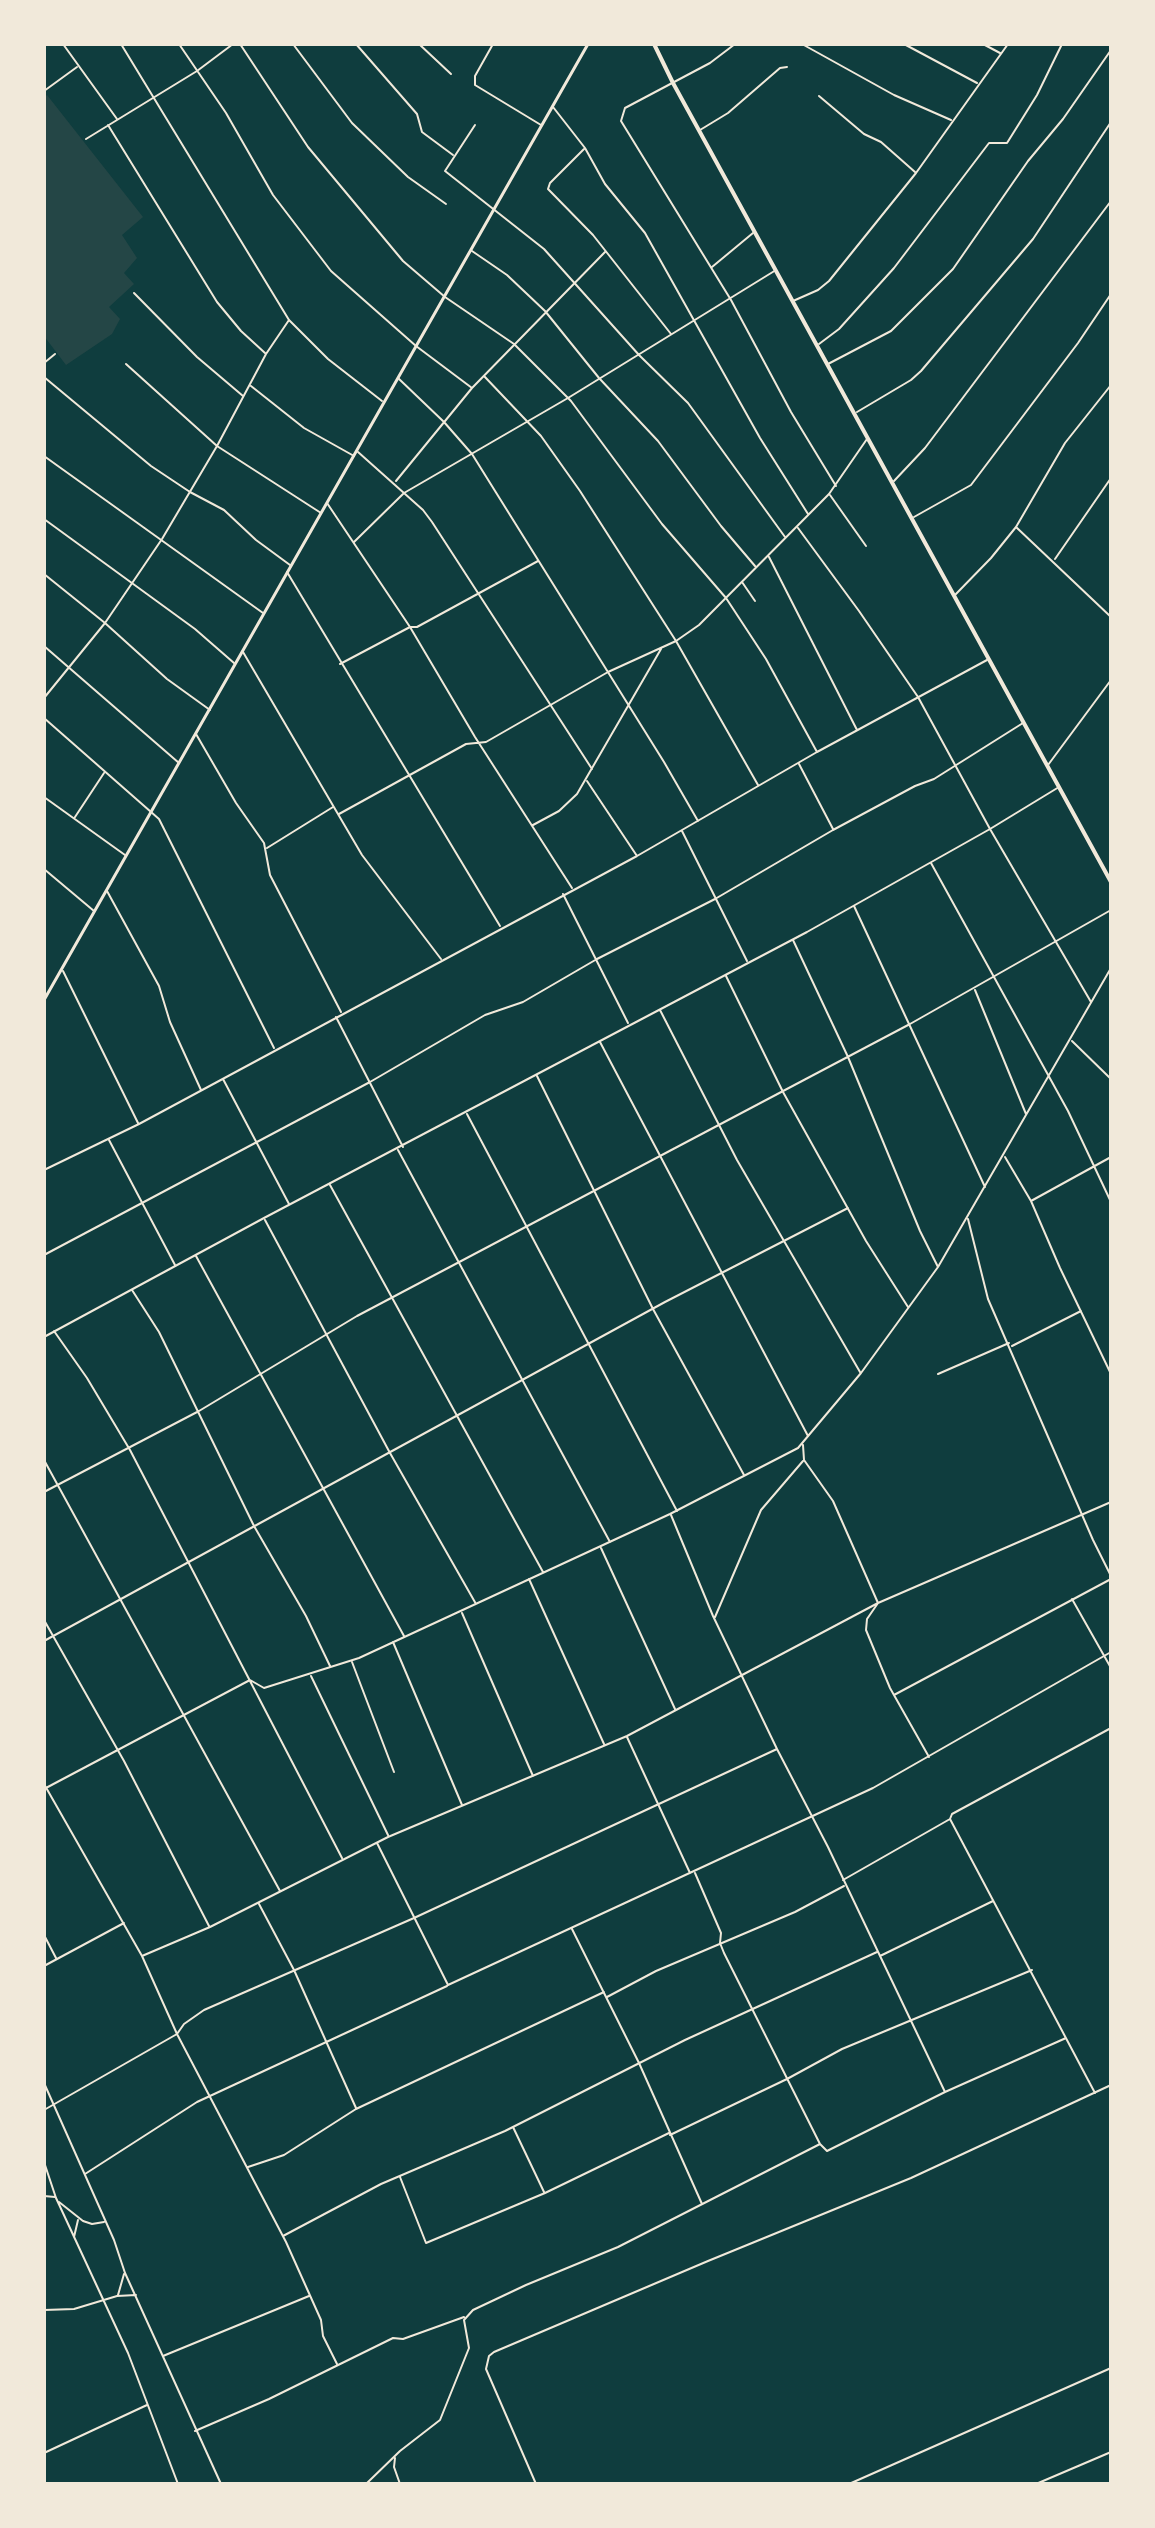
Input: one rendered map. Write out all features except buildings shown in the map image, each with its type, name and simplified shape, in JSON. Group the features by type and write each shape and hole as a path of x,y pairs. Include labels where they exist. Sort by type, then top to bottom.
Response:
{"main road":[{"path":"654,44 1111,882"}],"street":[{"path":"63,44 118,120"},
{"path":"121,44 289,320 328,359 384,402"},
{"path":"179,44 226,113 254,166 318,256 352,291 416,346 472,388"},
{"path":"86,139 197,71 233,44"},
{"path":"240,44 308,147 403,261 445,297 514,344 568,398 662,524 726,598 766,659 817,752"},
{"path":"293,44 352,123 408,177 446,204"},
{"path":"356,44 417,114 422,132 454,156"},
{"path":"419,44 451,74"},
{"path":"493,44 475,76 475,85 542,126"},
{"path":"44,1000 588,44"},
{"path":"735,44 710,63 625,108 621,121 731,300 791,412 836,486"},
{"path":"802,44 894,95 953,121"},
{"path":"904,44 979,84"},
{"path":"983,44 1001,54"},
{"path":"793,301 824,286 916,173 1008,44"},
{"path":"817,345 839,329 884,280 989,143 1007,143 1041,88 1062,44"},
{"path":"827,365 891,331 953,269 1111,50"},
{"path":"44,91 77,67"},
{"path":"699,131 728,113 780,68 787,67"},
{"path":"819,96 864,134 881,142 916,173"},
{"path":"553,107 585,148 605,184 645,233 760,438 809,515"},
{"path":"854,414 921,371 1033,239 1111,122"},
{"path":"108,125 217,302 241,331 266,354"},
{"path":"475,125 445,171 534,240 696,413 785,538"},
{"path":"585,148 550,183 548,189 605,252 672,335"},
{"path":"893,482 925,448 1111,201"},
{"path":"711,267 755,231"},
{"path":"472,251 507,275 545,311 599,378 658,441 755,567"},
{"path":"394,483 472,388 573,281 605,252"},
{"path":"354,542 404,493 528,422 777,270"},
{"path":"134,293 197,357 243,396"},
{"path":"912,518 971,485 1111,294"},
{"path":"44,698 105,623 162,539 266,354 289,320"},
{"path":"44,363 55,354"},
{"path":"126,364 217,446 321,513"},
{"path":"484,376 554,452 676,641 758,786"},
{"path":"44,377 151,466 224,510 256,540 291,566"},
{"path":"397,377 472,454 698,821"},
{"path":"251,385 304,428 354,456"},
{"path":"953,596 991,558 1016,527 1065,443 1111,385"},
{"path":"339,814 466,744 480,744 551,707 608,672 676,641 699,625 829,494 868,438"},
{"path":"357,451 432,522 592,769"},
{"path":"44,456 264,614"},
{"path":"1053,561 1111,478"},
{"path":"829,494 866,546"},
{"path":"327,503 410,627 573,889"},
{"path":"44,519 195,629 236,665"},
{"path":"797,527 918,697 990,829 1091,1002"},
{"path":"1016,527 1111,617"},
{"path":"768,555 857,731"},
{"path":"340,664 410,627 417,627 539,560"},
{"path":"287,572 501,927"},
{"path":"44,574 167,679 210,711"},
{"path":"741,581 755,601"},
{"path":"44,646 180,763"},
{"path":"532,826 568,804 586,780 662,647"},
{"path":"243,651 376,874 442,960"},
{"path":"44,1170 139,1124 637,856 817,752 988,660"},
{"path":"1047,766 1111,680"},
{"path":"44,718 159,819 275,1049"},
{"path":"44,1255 370,1082 469,1024 523,1002 597,959 715,899 833,830 956,767 1024,723"},
{"path":"196,734 236,803 257,830 265,849 270,875 342,1013"},
{"path":"798,763 833,830"},
{"path":"74,818 104,773"},
{"path":"586,780 637,856"},
{"path":"44,1337 793,939 1059,787"},
{"path":"44,797 126,856"},
{"path":"265,849 334,806"},
{"path":"681,830 748,963"},
{"path":"930,862 1049,1077 1111,1202"},
{"path":"44,869 94,911"},
{"path":"107,890 159,986 170,1022 201,1090"},
{"path":"563,894 629,1025"},
{"path":"854,905 985,1188"},
{"path":"44,1492 199,1411 391,1298 910,1024 1111,910"},
{"path":"793,939 848,1057 938,1267"},
{"path":"250,1680 264,1688 352,1660 677,1511 780,1459 803,1443 861,1373 938,1267 1111,968"},
{"path":"63,969 139,1124"},
{"path":"725,975 783,1092 909,1308"},
{"path":"974,989 1026,1115"},
{"path":"660,1009 719,1125 861,1373"},
{"path":"335,1016 403,1147"},
{"path":"1071,1040 1111,1079"},
{"path":"599,1041 808,1437"},
{"path":"535,1074 653,1309 744,1476"},
{"path":"222,1078 290,1205"},
{"path":"466,1112 677,1511"},
{"path":"109,1139 175,1266"},
{"path":"398,1149 610,1543"},
{"path":"1004,1156 1031,1201 1111,1374"},
{"path":"1031,1201 1111,1157"},
{"path":"330,1184 544,1573"},
{"path":"44,1641 653,1309 848,1208"},
{"path":"264,1218 476,1605"},
{"path":"894,1695 1111,1577 988,1299 967,1218"},
{"path":"196,1255 405,1637"},
{"path":"131,1289 159,1332 254,1526 306,1616 330,1667"},
{"path":"938,1374 1010,1345 1081,1311"},
{"path":"54,1331 87,1378 129,1448 343,1859"},
{"path":"803,1443 804,1460 833,1501 878,1603"},
{"path":"44,1460 281,1892"},
{"path":"714,1619 761,1510 804,1460"},
{"path":"142,1956 210,1927 388,1837 627,1736 878,1603 1111,1502"},
{"path":"670,1514 714,1619 945,2092"},
{"path":"601,1546 676,1711"},
{"path":"529,1579 604,1745"},
{"path":"1072,1599 1111,1668"},
{"path":"878,1603 865,1625 894,1695 929,1757"},
{"path":"462,1611 533,1777"},
{"path":"44,1620 210,1927"},
{"path":"393,1642 463,1806"},
{"path":"85,2174 210,2095 873,1788 1111,1652"},
{"path":"352,1660 394,1772"},
{"path":"310,1674 388,1837"},
{"path":"250,1680 45,1787 142,1956 177,2034 283,2236 337,2364"},
{"path":"843,1880 950,1819 952,1814 1111,1728"},
{"path":"627,1736 721,1933 720,1943 820,2144 830,2151 945,2092 1066,2038"},
{"path":"44,2110 177,2034 184,2024 204,2010 414,1918 777,1749"},
{"path":"950,1819 1095,2093"},
{"path":"377,1842 448,1985"},
{"path":"606,1997 656,1971 795,1912 845,1886"},
{"path":"283,2236 399,2176 513,2127 639,2063 994,1900"},
{"path":"259,1903 294,1970 356,2109"},
{"path":"44,1966 124,1923"},
{"path":"571,1928 639,2063 702,2204"},
{"path":"44,1935 57,1959"},
{"path":"399,2176 425,2243 545,2193 787,2079 842,2049 1032,1970"},
{"path":"247,2168 284,2155 356,2109 604,1992"},
{"path":"44,2083 125,2273 221,2484"},
{"path":"536,2484 486,2369 489,2356 494,2352 911,2178 1111,2085"},
{"path":"513,2127 545,2193"},
{"path":"195,2431 269,2399 393,2338 403,2339 465,2316 526,2285 618,2247 820,2144"},
{"path":"44,2162 56,2198 128,2353 178,2484"},
{"path":"44,2196 56,2198 78,2219 92,2224 104,2222"},
{"path":"74,2238 78,2219"},
{"path":"117,2296 125,2273"},
{"path":"44,2310 74,2309 117,2296 136,2295"},
{"path":"163,2356 310,2295"},
{"path":"366,2484 440,2420 469,2348 465,2316"},
{"path":"849,2484 1111,2368"},
{"path":"44,2453 148,2405"},
{"path":"1036,2484 1111,2452"},
{"path":"395,2456 394,2467 400,2484"}],"shaded area":[{"path":"47,95 143,217 122,235 137,258 124,273 134,284 109,307 120,319 112,334 66,365 44,336 44,98"}]}
